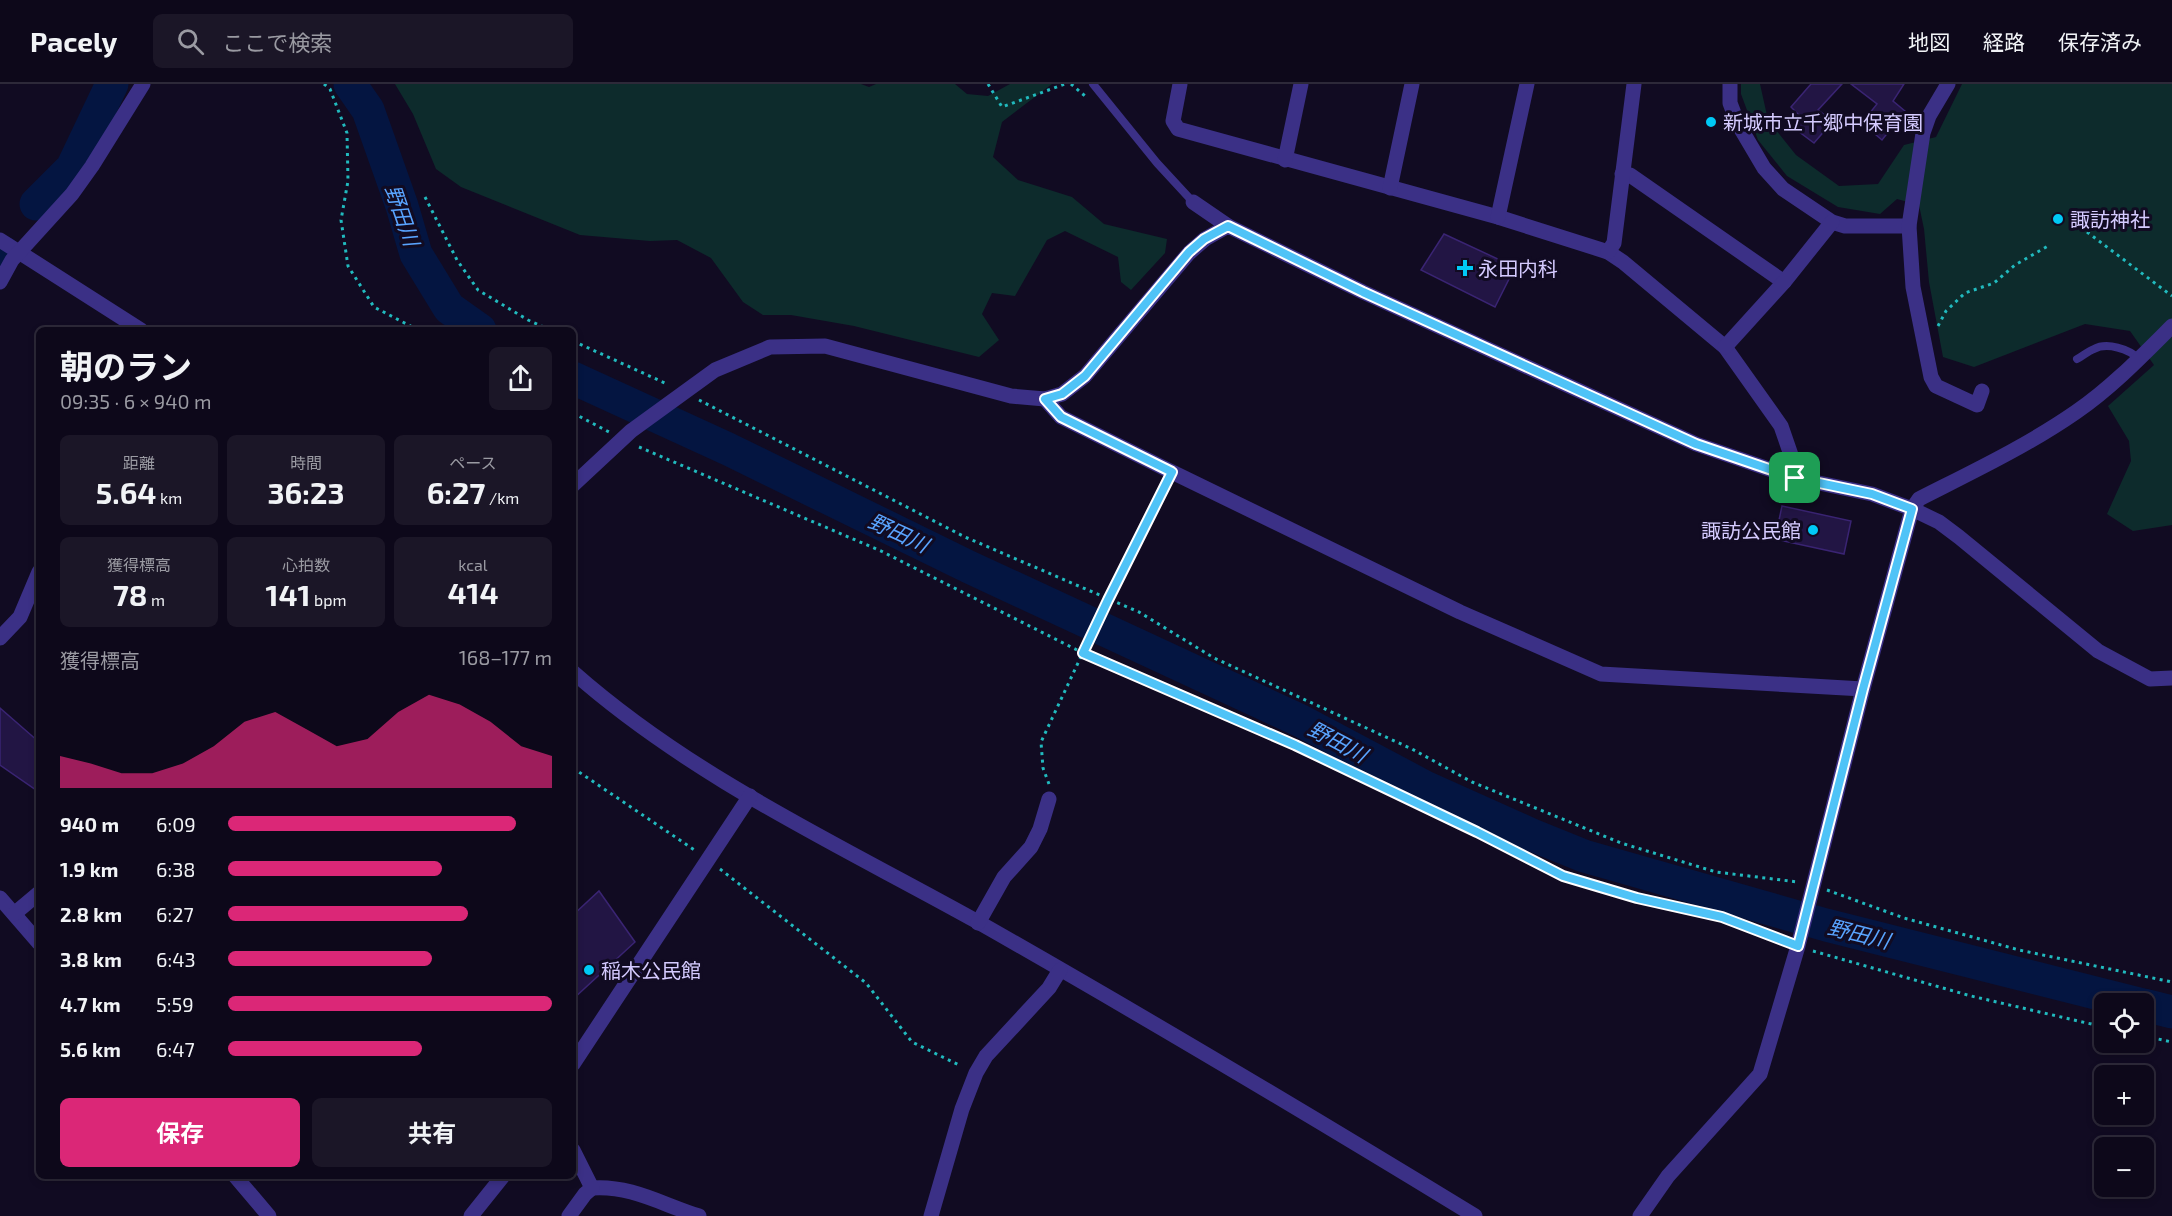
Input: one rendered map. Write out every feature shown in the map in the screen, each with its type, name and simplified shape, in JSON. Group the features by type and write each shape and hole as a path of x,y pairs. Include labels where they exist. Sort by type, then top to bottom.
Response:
{"street":[{"path":"0,282 12,260 72,194 143,84"},
{"path":"1180,84 1173,121 1178,129 1498,217 1608,252 1725,347 1781,426 1791,455 1795,478"},
{"path":"1284,160 1301,84"},
{"path":"1390,188 1412,84"},
{"path":"1498,217 1527,84"},
{"path":"1608,252 1614,243 1634,84"},
{"path":"1730,84 1730,103 1738,124 1764,168 1783,189 1832,222 1845,226 1909,226"},
{"path":"1948,84 1929,116 1923,133 1909,226 1913,287 1931,377 1936,386 1977,405 1982,391"},
{"path":"1622,174 1630,175 1784,282"},
{"path":"1193,202 1228,226 1363,292 1696,444 1795,478 1872,494 1912,509 1938,522 1959,537 2098,651 2150,679 2172,678"},
{"path":"1725,347 1784,282 1832,222"},
{"path":"576,482 627,435 714,370 770,348 825,346 1011,396 1045,399 1062,394 1085,376 1189,252 1204,239 1228,226"},
{"path":"0,240 136,327"},
{"path":"1640,1216 1668,1176 1760,1074 1799,940 1912,509 1919,499 2019,448 2077,411 2139,359 2172,326"},
{"path":"1045,399 1061,417 1460,612 1600,674 1863,689"},
{"path":"0,638 20,617 36,579"},
{"path":"576,675 605,700 696,766 1060,970 1475,1216"},
{"path":"576,1059 750,796"},
{"path":"978,923 1004,877 1030,847 1040,829 1049,800"},
{"path":"14,914 36,896"},
{"path":"0,898 36,940"},
{"path":"931,1216 962,1110 976,1073 986,1056 1049,988 1060,970"},
{"path":"576,1156 592,1188"},
{"path":"238,1179 269,1216"},
{"path":"471,1216 501,1179"},
{"path":"569,1216 592,1188 630,1190 669,1207 699,1216"}],"lane":[{"path":"1093,84 1157,163 1193,202"},
{"path":"2077,359 2095,348 2106,346 2133,353 2139,359"}],"path":[{"path":"324,84 330,89 347,133 348,181 341,220 348,266 374,307 412,327"},
{"path":"988,84 1002,107 1065,84"},
{"path":"425,196 457,260 478,290 543,327"},
{"path":"2086,232 2172,296"},
{"path":"1925,348 1946,311 1965,293 1994,283 2015,265 2048,246"},
{"path":"576,343 964,537 1139,612 1215,658 1412,749 1472,782 1621,843 1716,872 1796,881 1811,892 2019,950 2172,982"},
{"path":"576,414 627,435 881,551 1083,653 1305,750 1563,876 1637,898 1722,917 1971,996 2094,1025"},
{"path":"1049,800 1050,788 1042,768 1041,742 1052,714 1172,472"},
{"path":"576,770 708,860 866,983 912,1042 976,1073"},
{"path":"2154,1038 2172,1042"}],"green space":[{"path":"395,84 861,84 869,87 876,84 955,84 967,94 988,96 1010,84 1052,84 1002,122 993,157 1018,180 1072,197 1104,224 1167,239 1165,253 1131,290 1121,282 1118,257 1065,231 1047,240 1015,296 992,293 982,314 999,340 979,357 854,326 791,315 763,315 743,302 711,258 677,240 650,241 580,235 461,187 436,169 413,114"},
{"path":"1741,84 1760,84 1768,120 1796,155 1839,186 1878,184 1904,145 1936,137 1962,84 2172,84 2172,525 2133,531 2107,514 2131,461 2129,441 2108,406 2154,365 2130,331 2085,324 1974,367 1943,357 1929,282 1924,229 1919,205 1897,199 1880,214 1838,207 1787,176 1758,140 1741,94"}],"building":[{"path":"1811,84 1842,84 1818,110 1833,121 1814,143 1794,128 1801,117 1791,107"},
{"path":"1851,84 1904,84 1893,101 1905,111 1882,140 1862,123 1877,104"},
{"path":"1444,234 1515,267 1495,307 1421,270"},
{"name":"諏訪公民館","path":"1782,506 1851,521 1844,554 1775,539"},
{"path":"0,708 36,739 36,790 0,765"},
{"name":"稲木公民館","path":"599,891 635,942 576,996 576,912"}],"waterway":[{"path":"36,204 72,168 112,84"},
{"name":"野田川","path":"350,84 368,110 402,206 416,254 449,308 476,327"},
{"path":"0,257 4,253"},
{"name":"野田川","path":"576,379 728,449 969,567 1301,721 1425,787 1532,835 1584,856 1826,925 2095,993"},
{"name":"野田川","path":"2154,1008 2172,1012"}],"place":[{"name":"新城市立千郷中保育園","path":"1711,122"},
{"name":"諏訪神社","path":"2058,219"},
{"name":"永田内科","path":"1465,268"},
{"name":"諏訪公民館","path":"1813,530"},
{"name":"稲木公民館","path":"589,970"}],"route":[{"path":"1228,226 1363,292 1696,444 1795,478 1872,494 1912,509 1863,689 1798,946 1722,917 1637,898 1563,876 1295,745 1083,653 1172,472 1061,417 1045,399 1062,394 1085,376 1189,252 1204,239 1228,226"}]}
